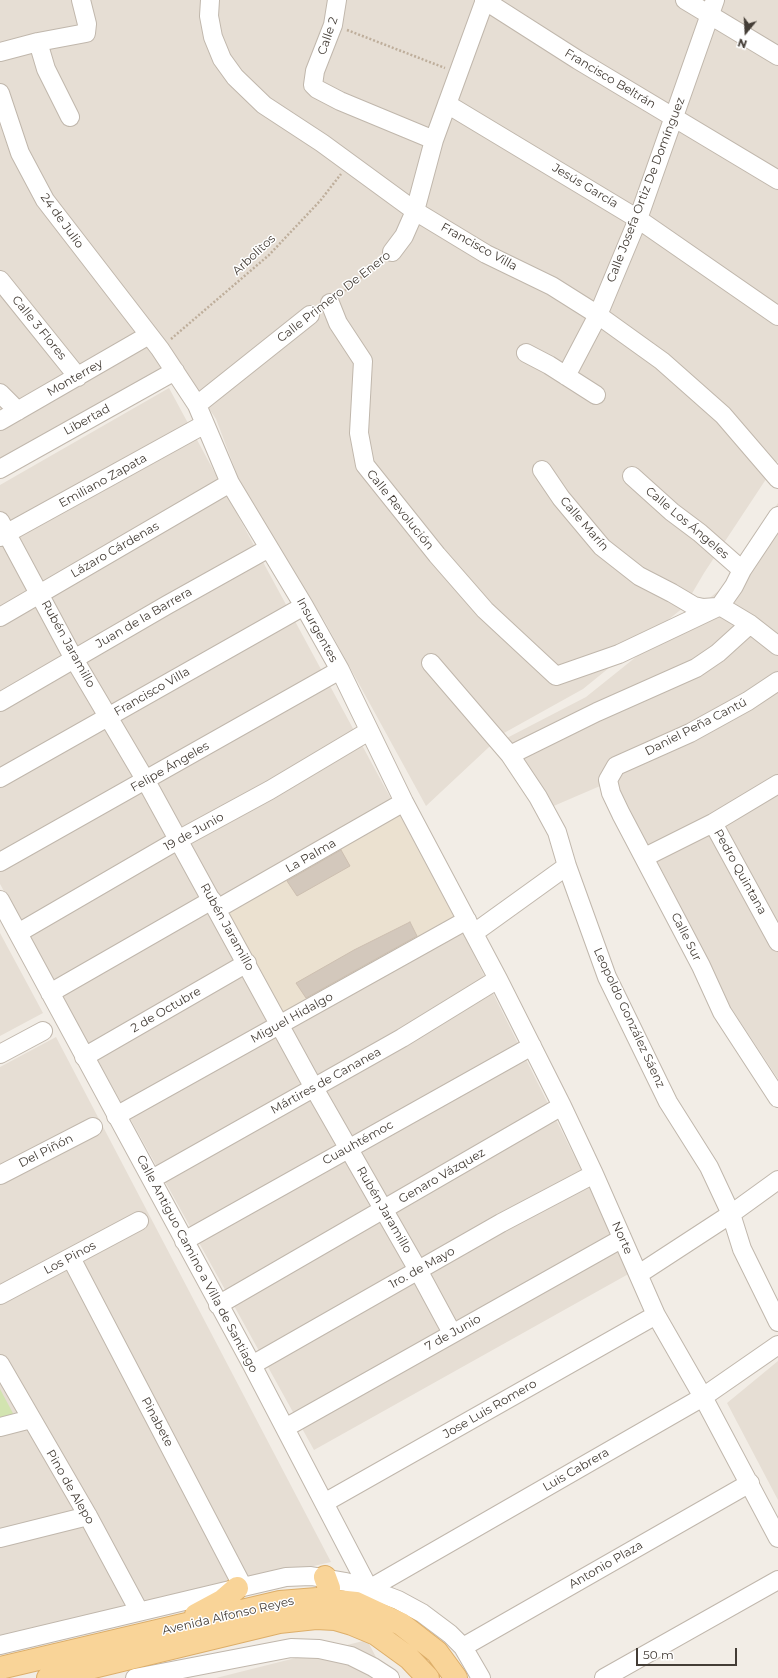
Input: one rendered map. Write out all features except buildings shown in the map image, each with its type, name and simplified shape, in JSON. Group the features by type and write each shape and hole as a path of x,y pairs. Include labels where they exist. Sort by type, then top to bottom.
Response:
{"main road":[{"path":"325,1577 328,1584 327,1609"},
{"path":"179,1627 222,1601 240,1587"},
{"name":"Avenida Alfonso Reyes","path":"0,1668 280,1602 295,1600 327,1609 352,1624 376,1634 409,1658 428,1678"},
{"name":"Avenida Alfonso Reyes","path":"48,1678 356,1603 401,1624 420,1637 437,1652 456,1678"},
{"path":"376,1634 399,1664 406,1678"}],"street":[{"path":"0,52 38,42 86,33 87,24 82,0"},
{"name":"Francisco Villa","path":"210,0 209,16 213,37 222,59 235,77 264,105 322,143 415,211 486,254 552,286 598,315 662,361 723,415 778,479"},
{"name":"Calle 2","path":"337,0 333,25 315,71 314,85 317,89 434,140"},
{"name":"Calle Primero De Enero","path":"392,252 404,236 415,211 434,140 484,0"},
{"name":"Francisco Beltrán","path":"484,0 578,60 778,180"},
{"path":"686,0 713,7 778,56"},
{"name":"Calle Josefa Ortiz De Domínguez","path":"566,376 598,315 638,218 675,118 713,7"},
{"path":"38,42 46,69 70,117"},
{"name":"24 de Julio","path":"0,93 3,115 20,154 45,200 154,342"},
{"name":"Jesús García","path":"447,104 638,218 750,294 778,316"},
{"name":"Calle 3 Flores","path":"0,280 78,377"},
{"name":"Calle Revolución","path":"330,303 338,323 363,361 360,433 365,465 437,555 485,610 556,676 619,654 720,606"},
{"name":"Calle Primero De Enero","path":"197,405 310,316"},
{"name":"Insurgentes","path":"154,342 197,405 230,483 304,606 340,670 404,802 470,926"},
{"name":"Monterrey","path":"0,421 78,377 154,342"},
{"path":"526,353 549,365 596,395"},
{"name":"Libertad","path":"0,469 175,371"},
{"path":"0,393 18,412"},
{"name":"Emiliano Zapata","path":"2,530 205,424"},
{"name":"Calle Marín","path":"542,470 561,498 602,547 639,576 694,606 703,608 720,606"},
{"name":"Calle Los Ángeles","path":"632,476 672,512 700,533 742,570"},
{"name":"Lázaro Cárdenas","path":"0,617 230,483"},
{"path":"778,516 720,606 750,624 778,646"},
{"name":"Rubén Jaramillo","path":"2,530 40,594 108,718 146,781 281,1025 314,1088 418,1270 452,1333"},
{"name":"Juan de la Barrera","path":"0,702 74,658 269,548"},
{"name":"Francisco Villa","path":"0,778 304,606"},
{"path":"510,755 597,712 696,668 718,653 750,624"},
{"name":"Leopoldo González Sáenz","path":"432,663 510,755 538,797 557,832 567,866 607,977 653,1075 668,1102 709,1167 731,1214 742,1249 778,1322"},
{"name":"Felipe Ángeles","path":"0,862 146,781 340,670"},
{"name":"Daniel Peña Cantú","path":"612,770 616,766 690,733 748,701 778,681"},
{"name":"19 de Junio","path":"18,933 178,840 270,790 369,731"},
{"name":"Calle Sur","path":"612,770 608,780 611,793 701,966 722,1012 778,1098"},
{"path":"645,858 713,823 778,784"},
{"name":"La Palma","path":"50,992 404,802"},
{"name":"Pedro Quintana","path":"713,823 778,942"},
{"name":"Miguel Hidalgo","path":"116,1116 281,1025 470,926 567,866"},
{"name":"Calle Antiguo Camino a Villa de Santiago","path":"0,900 116,1116 152,1179 218,1305 252,1365 369,1589 376,1634"},
{"name":"Norte","path":"470,926 562,1106 594,1174 621,1239 639,1274 656,1315 703,1397 778,1538"},
{"name":"2 de Octubre","path":"84,1057 247,963"},
{"name":"Mártires de Cananea","path":"152,1179 402,1038 498,979"},
{"path":"0,1054 43,1031"},
{"name":"Cuauhtémoc","path":"184,1241 532,1046"},
{"name":"Genaro Vázquez","path":"218,1305 562,1106"},
{"name":"Del Piñón","path":"0,1174 93,1127"},
{"name":"1ro. de Mayo","path":"252,1365 418,1270 594,1174"},
{"path":"639,1274 731,1214 778,1180"},
{"name":"Los Pinos","path":"0,1295 139,1221"},
{"name":"7 de Junio","path":"284,1428 621,1239"},
{"name":"Pinabete","path":"71,1258 240,1587"},
{"name":"Jose Luis Romero","path":"324,1503 656,1315"},
{"name":"Luis Cabrera","path":"369,1589 703,1397 778,1345"},
{"name":"Pino de Alepo","path":"0,1364 88,1516 139,1611"},
{"path":"0,1427 31,1418"},
{"name":"Antonio Plaza","path":"463,1647 750,1483"},
{"path":"0,1538 88,1516"},
{"path":"0,1645 240,1587 299,1576 325,1577 369,1589 398,1600 422,1613 450,1634 463,1647 480,1678"},
{"path":"604,1678 778,1580"},
{"path":"135,1678 155,1676 273,1651 305,1649 319,1649 351,1656 373,1666 390,1678"}],"path":[{"path":"333,25 459,73"},
{"name":"Arbolitos","path":"154,342 269,255 320,201 349,162"},
{"name":"Calle Primero De Enero","path":"330,303 392,252"}],"shaded area":[{"path":"0,0 778,0 778,461 704,573 684,607 583,689 504,733 426,806 325,622 244,493 216,419 177,360 0,462"},
{"path":"169,388 457,921 632,1272 314,1450 0,884 0,485"},
{"path":"778,503 778,1079 730,1006 658,863 638,845 614,780 549,808 503,740 586,697 722,588"},
{"path":"399,814 457,921 281,1018 223,913"},
{"path":"0,933 43,1013 0,1036"},
{"path":"56,1037 331,1562 0,1639 0,1067"},
{"path":"778,1361 778,1500 727,1403"},
{"path":"367,1640 387,1678 216,1678"}],"green space":[{"path":"0,1389 15,1417 0,1421"}]}
